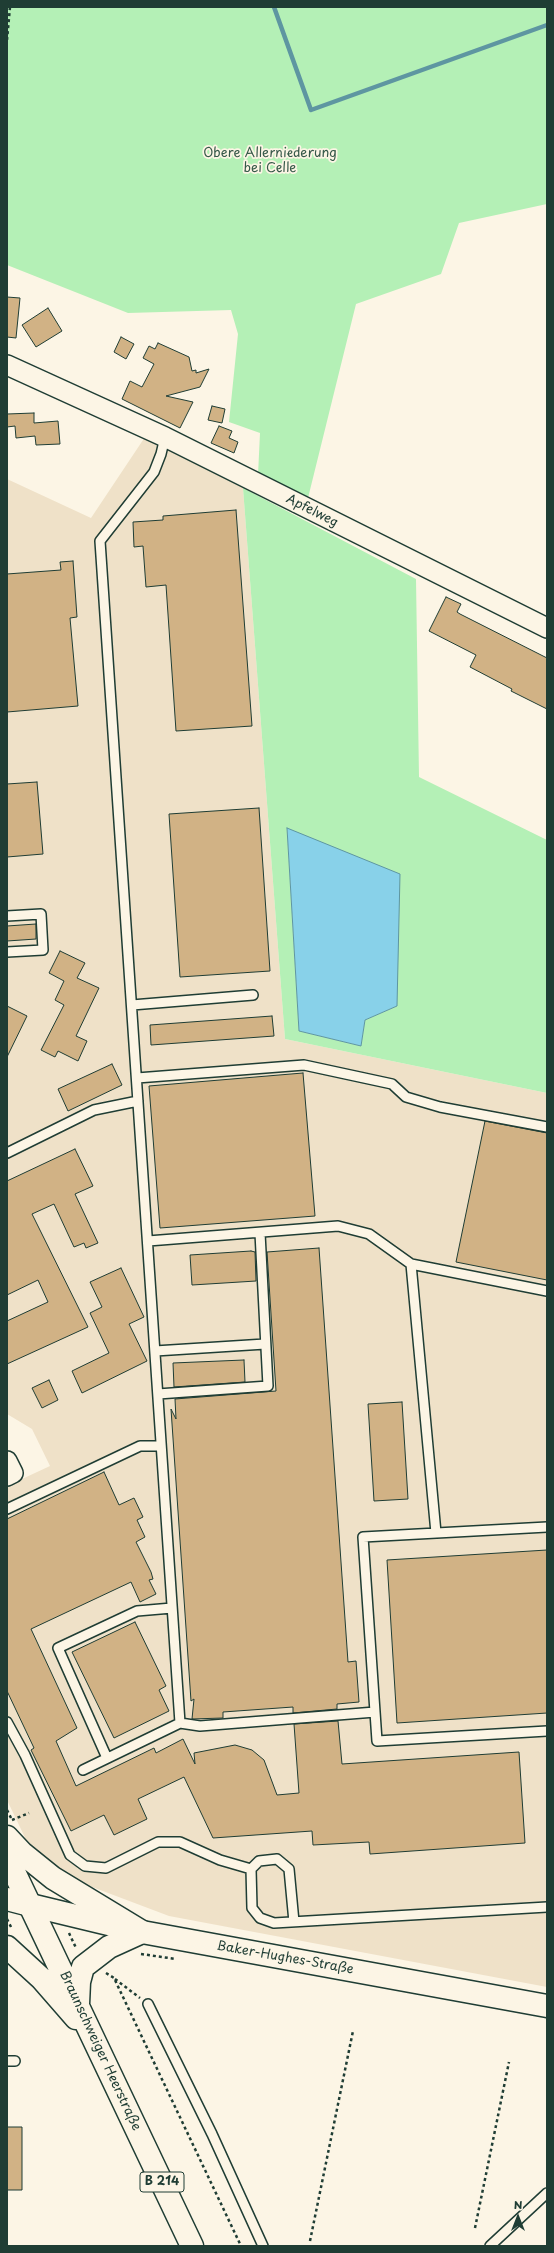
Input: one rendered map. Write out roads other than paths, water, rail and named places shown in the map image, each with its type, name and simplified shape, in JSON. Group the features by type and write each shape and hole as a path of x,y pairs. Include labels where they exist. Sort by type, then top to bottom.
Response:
{"main road":[{"path":"9,1828 22,1853 53,1878 142,1932"},
{"name":"Braunschweiger Heerstraße","path":"7,1858 192,2246"},
{"name":"Baker-Hughes-Straße","path":"7,1899 142,1932 545,2006"},
{"path":"78,2005 79,1982 83,1967 109,1947 142,1932"},
{"path":"7,1947 42,1979 94,2038"}],"street":[{"name":"Apfelweg","path":"7,365 75,398 165,437 547,628"},
{"path":"7,1461 13,1473 7,1476"}],"lane":[{"path":"165,437 161,454 154,472 100,541 180,1723"},
{"path":"7,916 41,914 43,950 7,952"},
{"path":"132,1005 253,995"},
{"path":"136,1078 304,1065 392,1084 406,1097 440,1107 547,1127"},
{"path":"7,1153 94,1110 138,1101"},
{"path":"148,1241 338,1226 369,1234 411,1264 547,1291"},
{"path":"158,1394 268,1386 260,1233"},
{"path":"411,1264 436,1533"},
{"path":"155,1352 265,1344"},
{"path":"7,1509 140,1446 161,1446"},
{"path":"547,1527 363,1537 377,1741 547,1731"},
{"path":"107,1758 58,1648 137,1611 172,1608"},
{"path":"83,1770 180,1723 200,1726 376,1712"},
{"path":"7,1722 25,1755 70,1855 85,1866 106,1868 158,1842 180,1842 220,1860 251,1869"},
{"path":"294,1922 289,1869 277,1859 259,1861 251,1869 252,1908 260,1918 274,1923 294,1922 547,1907"},
{"path":"148,2004 212,2134 263,2246"},
{"path":"490,2246 547,2193"}],"water":[{"path":"287,828 400,874 397,1006 365,1020 361,1046 299,1031"}],"waterway":[{"path":"274,7 311,110 547,25"}],"park label":[{"name":"Obere Allerniederung bei Celle","path":"270,160"}]}
